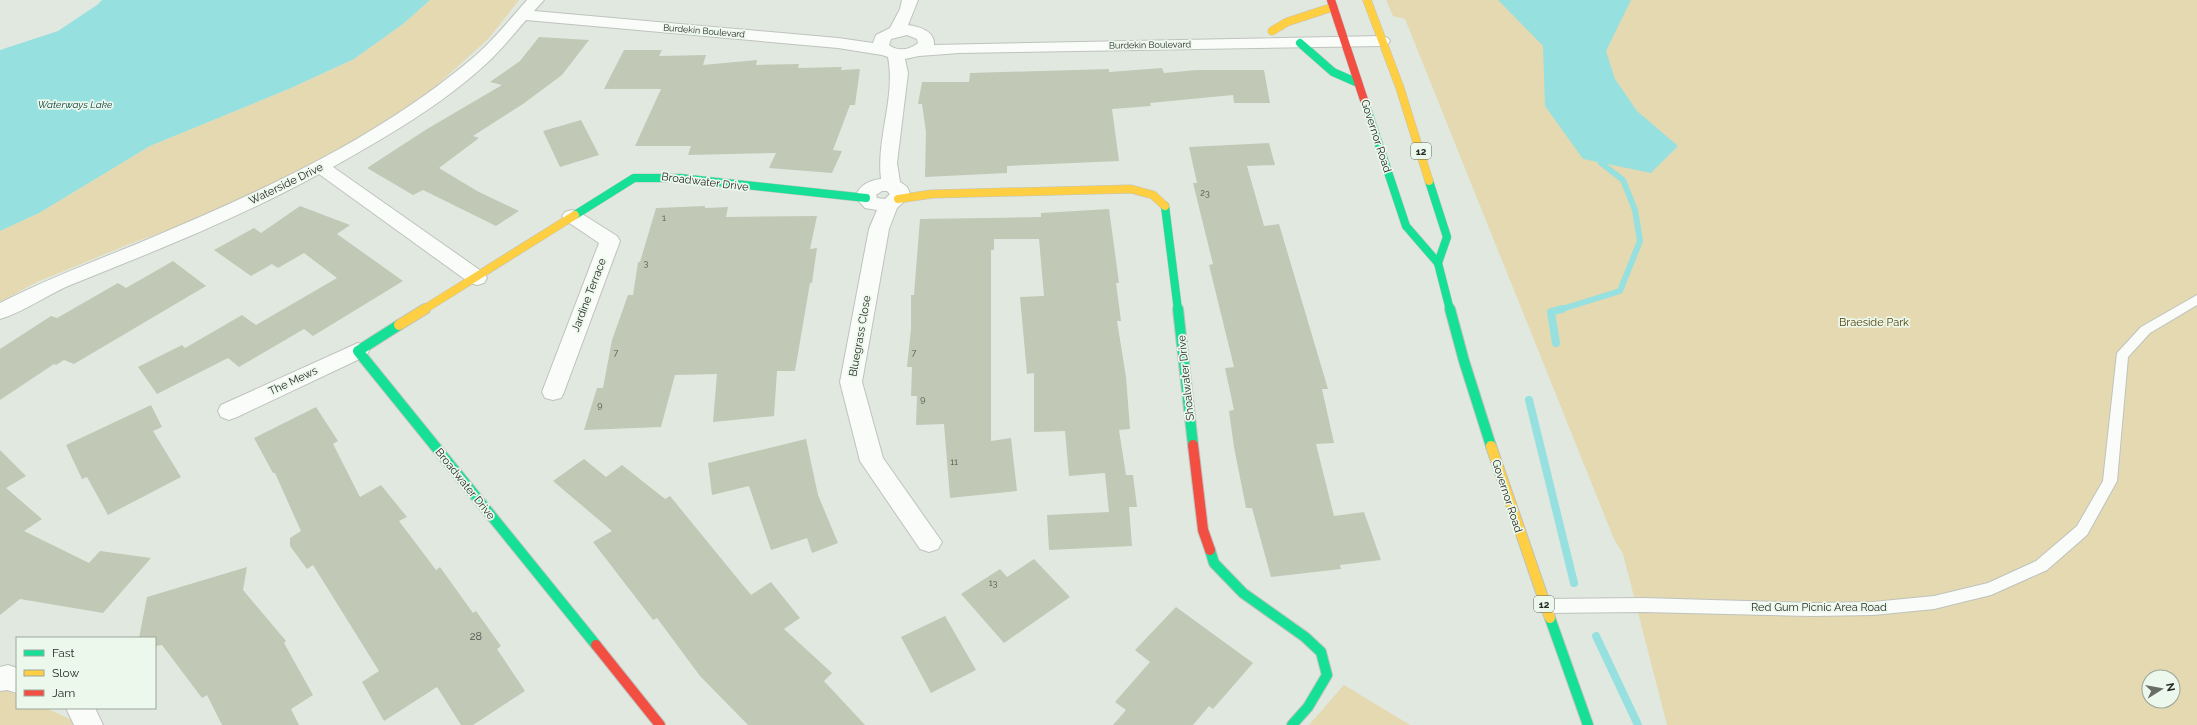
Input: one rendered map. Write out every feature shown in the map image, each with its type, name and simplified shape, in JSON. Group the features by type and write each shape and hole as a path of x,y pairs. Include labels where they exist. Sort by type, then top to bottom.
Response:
{"street":[{"name":"12","path":"1367,0 1402,95 1447,237 1438,263"},
{"path":"899,46 926,44 920,33 909,4"},
{"path":"884,195 900,73 899,46 909,4"},
{"path":"1272,30 1287,22 1332,4"},
{"name":"Governor Road","path":"1332,4 1406,226 1438,263 1464,361 1499,475 1544,606 1588,725"},
{"name":"Burdekin Boulevard","path":"532,6 838,43 899,46 959,48 1300,42 1343,36"},
{"name":"Waterside Drive","path":"0,312 52,285 146,247 278,189 321,167 370,139 446,88 482,59 532,6"},
{"name":"Burdekin Boulevard","path":"899,46 920,33 959,38 1272,30 1343,36 1380,35"},
{"path":"1300,42 1333,72 1358,83"},
{"path":"321,167 477,278"},
{"name":"Broadwater Drive","path":"660,725 358,351 477,278 572,216 634,178 659,176 761,188 841,194 884,195"},
{"name":"Shoalwater Drive","path":"884,195 1131,189 1151,193 1163,201 1167,212 1203,530 1214,563 1243,593 1304,636 1321,652 1328,675 1308,707 1292,725"},
{"name":"Bluegrass Close","path":"884,195 851,382 872,461 929,542"},
{"name":"Jardine Terrace","path":"553,392 610,241 572,216"},
{"name":"The Mews","path":"229,411 358,351"},
{"path":"0,679 8,677 16,681"},
{"path":"81,709 89,725"}],"lane":[{"name":"Red Gum Picnic Area Road","path":"1544,606 1654,604 1841,610 1916,606 1994,588 2030,573 2056,555 2083,527 2103,499 2110,480 2122,356 2129,343 2142,332 2197,299"}],"green space":[{"path":"430,0 519,0 489,38 435,87 365,135 212,215 132,243 37,282 0,302 0,231 39,213 150,146 291,88 354,59 403,24"},
{"name":"Braeside Park","path":"1386,0 2197,0 2197,725 1667,725 1623,554 1614,539 1405,19 1393,16"},
{"path":"1344,685 1410,725 1309,725"},
{"path":"6,690 16,695 16,709 48,709 74,721 76,725 0,725 0,692"}],"water":[{"name":"Waterways Lake","path":"102,0 430,0 403,24 354,59 291,88 150,146 39,213 0,231 0,50 58,31 97,5"},
{"path":"1498,0 1631,0 1606,51 1615,79 1637,111 1678,146 1651,173 1583,159 1545,106 1543,46"}],"building":[{"path":"539,37 589,40 562,75 523,104 473,136 479,138 439,168 477,191 519,211 496,226 423,190 413,195 367,168 427,129 502,85 490,82 520,61"},
{"path":"624,50 662,50 659,56 706,55 703,65 757,60 756,65 799,64 798,68 842,67 841,70 860,69 855,105 850,105 833,150 842,151 832,173 769,168 776,153 688,155 691,146 635,146 661,89 604,89"},
{"path":"1162,68 1164,73 1197,70 1264,70 1270,103 1234,103 1233,95 1150,103 1151,106 1112,109 1119,161 1007,166 1007,173 925,177 926,132 922,104 918,104 922,82 969,82 970,73 1109,69 1109,72"},
{"path":"581,120 599,155 560,167 543,131"},
{"path":"1269,143 1275,165 1247,166 1264,226 1279,224 1328,389 1322,389 1334,443 1316,444 1334,516 1364,512 1381,560 1340,565 1341,569 1271,577 1252,508 1246,508 1234,447 1229,411 1234,410 1225,368 1234,367 1209,265 1213,264 1193,183 1197,183 1189,147"},
{"path":"300,206 350,225 337,234 403,281 313,336 304,329 239,367 228,358 157,394 138,367 182,345 185,348 242,315 256,325 337,278 304,253 278,268 272,264 251,276 214,250 254,228 261,233"},
{"path":"705,206 705,208 728,207 726,217 817,216 810,249 817,248 812,283 810,283 795,371 777,371 774,416 713,422 717,374 675,375 661,427 584,430 597,388 603,388 612,340 628,295 633,295 638,262 640,262 656,208"},
{"path":"1109,209 1119,283 1116,283 1121,321 1117,321 1126,377 1130,429 1119,430 1126,475 1133,475 1137,507 1129,507 1132,546 1049,550 1047,515 1109,512 1105,473 1069,476 1065,431 1034,432 1034,373 1027,374 1020,297 1044,296 1039,239 994,239 994,250 991,250 991,441 1011,438 1017,491 950,498 944,424 916,425 917,396 911,396 912,367 907,367 911,329 911,295 914,295 920,219 1041,217 1041,213"},
{"path":"173,261 206,286 74,364 64,360 56,365 54,364 0,400 0,349 51,316 57,318 118,283 126,288"},
{"path":"151,405 162,427 153,431 181,477 108,515 87,477 82,479 66,445"},
{"path":"316,407 338,441 333,444 360,497 381,485 407,517 399,521 436,570 440,567 473,613 476,611 501,646 497,649 525,691 473,725 461,725 437,687 384,721 362,682 379,671 313,565 307,569 290,546 290,538 301,531 275,473 273,473 254,438"},
{"path":"806,439 818,495 838,543 812,553 807,538 771,550 749,486 712,495 708,463"},
{"path":"0,450 26,476 6,488 42,519 24,531 89,563 100,551 151,558 103,613 20,599 0,615"},
{"path":"584,459 606,477 622,465 665,499 670,496 751,595 771,582 800,618 784,629 832,673 824,681 865,725 748,725 700,676 657,618 653,620 593,542 612,531 553,481"},
{"path":"1034,559 1070,597 1004,643 961,594 1000,569 1007,577"},
{"path":"247,567 243,590 286,641 284,643 313,695 291,709 299,725 222,725 207,695 202,698 162,645 156,646 156,637 139,637 147,597"},
{"path":"1176,607 1253,663 1213,709 1209,706 1193,725 1113,725 1126,710 1115,702 1150,662 1135,650"},
{"path":"945,616 976,670 931,693 901,637"}],"waterway":[{"path":"1559,310 1620,291 1640,241 1635,210 1623,180 1601,163 1598,155"},
{"path":"1556,343 1551,312 1562,309"},
{"path":"1529,400 1574,583"},
{"path":"1596,636 1638,725"}],"traffic: fast":[{"path":"1300,43 1333,72 1358,83"},
{"path":"1365,103 1406,226 1438,263 1464,361 1491,446"},
{"path":"575,215 634,178 680,178 866,198"},
{"path":"1429,181 1447,237 1438,263"},
{"path":"1165,206 1167,211 1193,445"},
{"path":"399,325 358,351 596,645"},
{"path":"1210,550 1214,563 1243,593 1305,637 1321,652 1327,675 1308,707 1292,725"},
{"path":"1550,618 1588,725"}],"traffic: slow":[{"path":"1367,0 1400,88 1429,181"},
{"path":"1272,31 1287,22 1333,7"},
{"path":"898,199 932,194 1131,189 1153,195 1165,206"},
{"path":"399,325 575,215"},
{"path":"1491,446 1550,618"}],"traffic: jam":[{"path":"1331,0 1365,103"},
{"path":"1193,445 1203,530 1210,550"},
{"path":"596,645 660,725"}]}
